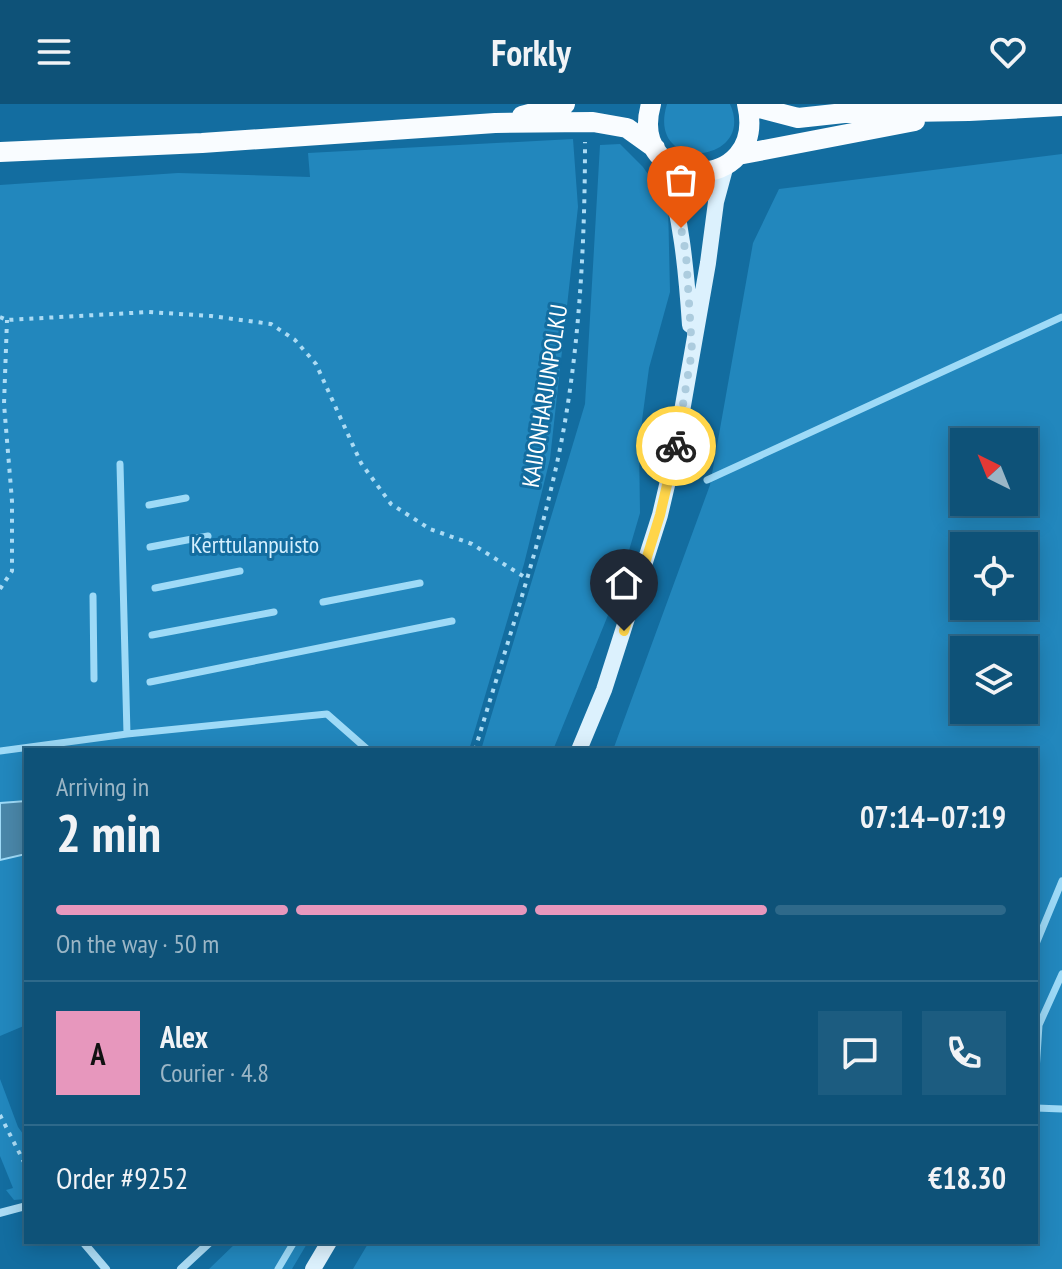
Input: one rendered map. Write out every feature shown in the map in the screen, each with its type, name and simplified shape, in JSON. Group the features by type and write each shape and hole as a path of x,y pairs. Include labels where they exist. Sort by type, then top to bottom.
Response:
{"main road":[{"path":"495,123 565,104"},
{"path":"651,104 648,133 660,154 676,202 686,254 692,351"},
{"path":"580,748 609,675 660,515 675,451 716,202 732,160 747,140 750,123 747,105 798,118 844,113 1062,106"},
{"path":"0,152 202,143 495,123 614,124 627,128 679,169 695,173 711,172 732,160 969,111"},
{"path":"313,1269 328,1244"}],"street":[{"path":"0,1213 24,1207"},
{"path":"85,1244 106,1269"},
{"path":"181,1269 208,1244"}],"path":[{"name":"KAIJONHARJUNPOLKU","path":"476,748 557,463 569,390 585,227 585,134"},
{"path":"0,317 7,320 149,312 271,324 295,340 316,364 361,463 391,504 430,529 472,544 526,578"},
{"path":"0,589 12,571 12,501 4,404 7,320"},
{"path":"0,1115 24,1162"}],"green space":[{"path":"667,104 730,104 734,124 728,139 716,149 700,153 684,151 671,142 664,127"},
{"name":"Kerttulanpuisto","path":"573,139 578,207 550,459 524,564 470,748 24,748 24,801 0,803 0,185 178,173 310,177 308,153"},
{"path":"620,144 643,167 668,203 670,292 649,368 639,443 640,513 615,598 554,748 482,748 585,404 600,145"},
{"path":"1062,154 1062,1269 353,1269 368,1244 1038,1244 1038,748 614,748 710,485 753,243 779,189"},
{"path":"24,854 24,1026 0,1036 0,860"},
{"path":"0,1079 24,1135 24,1199 14,1200 6,1190 13,1188 0,1156"},
{"path":"235,1244 307,1244 292,1269 209,1269"}],"shaded area":[{"path":"24,801 24,854 0,860 0,803"}],"waterway":[{"path":"707,480 1062,317"},
{"path":"120,464 127,734"},
{"path":"149,505 186,498"},
{"path":"150,547 208,536"},
{"path":"155,588 240,571"},
{"path":"323,602 420,583"},
{"path":"93,596 94,679"},
{"path":"152,635 274,612"},
{"path":"150,682 452,621"},
{"path":"0,751 127,734 327,714 366,748"},
{"path":"1038,939 1062,881"},
{"path":"1038,1040 1039,1025 1062,974"},
{"path":"1038,1108 1062,1109"},
{"path":"278,1269 293,1244"}],"way so far":[{"path":"676,446 692,351 686,254 681,228"}],"route":[{"path":"624,631 660,515 676,446"}]}
